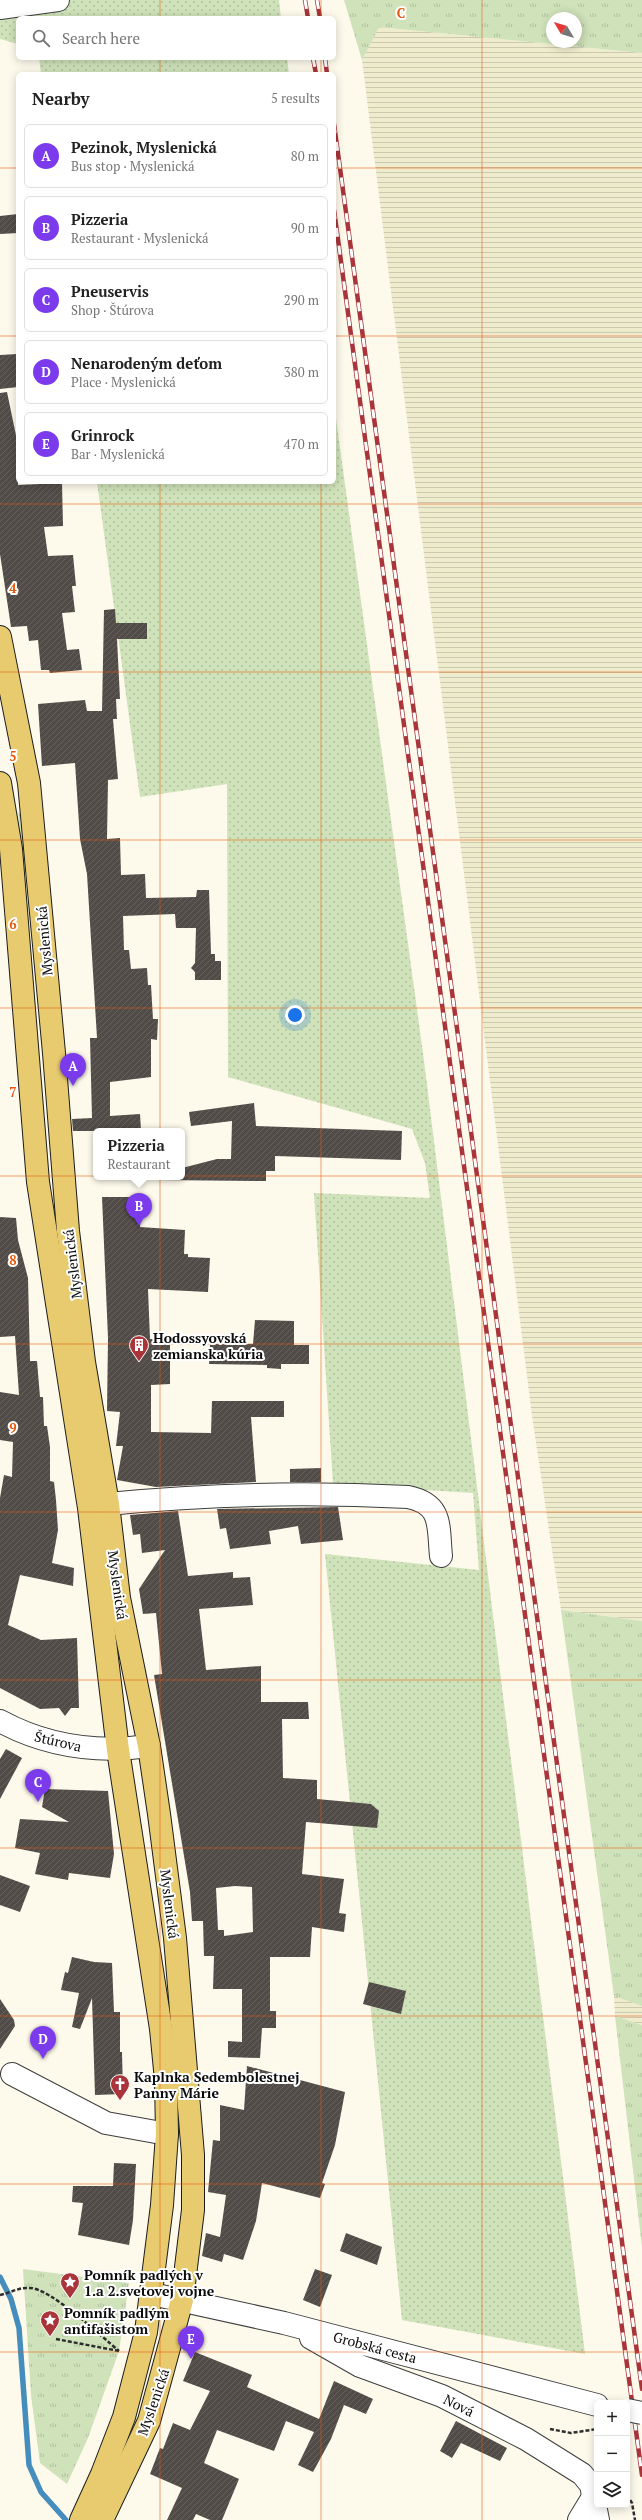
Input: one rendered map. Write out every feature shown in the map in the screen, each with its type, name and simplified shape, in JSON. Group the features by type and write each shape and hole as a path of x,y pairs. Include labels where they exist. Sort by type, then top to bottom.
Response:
{"main road":[{"name":"Myslenická","path":"0,637 29,783 68,1231 84,1362 108,1504 119,1598 149,1746 175,1938 193,2155 193,2210 182,2300 149,2421 89,2518"},
{"name":"Myslenická","path":"0,783 11,849 38,1182 89,1508 118,1750 161,2029 166,2080 167,2134 152,2294 146,2332 124,2417 89,2518"}],"street":[{"path":"0,8 58,0"},
{"path":"108,1504 252,1495 332,1493 408,1497 419,1499 430,1505 435,1511 441,1556"},
{"name":"Štúrova","path":"0,1721 35,1737 70,1746 118,1750 149,1746"},
{"path":"12,2074 106,2123 167,2134"},
{"name":"Grobská cesta","path":"152,2294 284,2322 594,2404"},
{"name":"Nová","path":"284,2322 360,2366 442,2396 532,2443 582,2474 591,2485 598,2520"},
{"path":"630,2411 642,2413"},
{"path":"580,2520 593,2497"}],"path":[{"path":"1,2295 19,2289 37,2288 45,2292 119,2351 56,2339"},
{"path":"548,2429 571,2432 594,2429"},
{"path":"630,2500 635,2520"}],"shaded area":[{"path":"378,27 546,44 546,48 582,47 642,53 642,1621 561,1610 532,1416 362,60"},
{"path":"614,1996 642,2006 642,2025 615,2016"}],"green space":[{"path":"0,0 279,0 281,16 16,16 16,43 0,39"},
{"path":"344,0 642,0 642,53 582,47 582,12 546,12 546,44 379,27 362,60"},
{"path":"39,60 287,60 289,72 41,72"},
{"path":"336,419 423,1053 585,2354 402,2320 325,1554 479,1570 473,1493 333,1484 314,1193 430,1198 425,1163 412,1129 228,1077 227,784 140,797 97,484 336,484"},
{"path":"18,812 21,813 26,871 24,871"},
{"path":"561,1610 642,1621 642,2006 614,1996"},
{"path":"615,2016 642,2025 642,2247"},
{"path":"23,2269 129,2283 119,2351 88,2438 67,2484 40,2463 31,2395"}],"building":[{"path":"16,214 16,233 0,234 0,216"},
{"path":"16,354 16,387 0,389 0,355"},
{"path":"7,392 16,435 16,484 62,484 63,526 44,527 48,556 73,555 76,586 72,586 75,612 62,613 67,650 79,649 82,670 50,673 49,670 41,670 38,640 29,641 27,626 11,627 0,554 0,393"},
{"path":"115,609 116,623 147,623 147,639 117,639 120,699 116,699 117,719 113,719 118,779 108,780 107,839 120,838 121,875 145,874 146,898 196,897 197,890 209,890 211,954 215,954 215,961 221,961 221,980 195,980 195,972 191,968 195,963 196,928 176,928 175,914 123,916 124,950 129,950 131,969 147,968 148,985 151,985 153,1019 158,1019 157,1040 151,1039 151,1077 110,1082 110,1116 140,1114 141,1128 93,1128 93,1131 73,1131 72,1119 92,1118 90,1038 97,1038 87,874 80,839 75,763 42,766 38,704 85,700 87,711 102,711 104,610"},
{"path":"254,1103 256,1126 402,1131 401,1160 275,1156 275,1171 266,1171 266,1181 156,1180 185,1180 185,1167 217,1159 231,1159 232,1121 191,1126 189,1112"},
{"path":"102,1197 134,1197 135,1205 142,1205 140,1227 185,1230 184,1254 188,1254 188,1257 210,1258 208,1292 148,1289 150,1339 170,1340 170,1384 151,1385 151,1432 211,1433 212,1401 284,1401 284,1417 251,1417 256,1482 156,1487 117,1480 123,1446 116,1446 120,1412 107,1411 108,1338"},
{"path":"0,1217 16,1218 18,1240 28,1278 30,1361 37,1361 40,1397 43,1397 44,1426 47,1426 50,1447 50,1481 54,1482 56,1500 58,1530 52,1563 74,1568 73,1586 20,1575 8,1625 41,1640 77,1638 79,1708 71,1708 65,1716 59,1708 40,1709 0,1688 0,1498 4,1475 12,1477 13,1442 0,1440 0,1392 19,1395 15,1336 0,1337"},
{"path":"255,1320 294,1321 294,1345 309,1345 309,1364 281,1364 281,1369 267,1368 267,1365 209,1364 210,1344 253,1344"},
{"path":"321,1468 321,1482 290,1482 290,1469"},
{"path":"338,1507 343,1540 301,1544 298,1526 269,1531 271,1544 230,1549 226,1528 220,1529 217,1509"},
{"path":"178,1511 188,1576 233,1572 233,1578 250,1577 253,1605 199,1609 206,1670 261,1666 261,1702 308,1702 309,1719 282,1719 283,1778 317,1780 317,1799 371,1804 379,1811 377,1828 306,1822 302,1874 344,1879 339,1913 346,1914 344,1932 312,1927 310,1957 270,1957 270,2011 276,2011 276,2028 262,2028 260,2058 228,2057 228,2041 242,2042 242,1989 213,1989 214,1956 204,1956 203,1921 192,1921 190,1892 154,1675 162,1674 156,1613 143,1614 139,1589 165,1550 142,1553 140,1534 133,1535 130,1515","holes":["235,1886 252,1887 253,1932 224,1936 224,1930 218,1930 216,1888"]},
{"path":"6,1749 22,1758 0,1799 0,1759"},
{"path":"45,1789 108,1791 114,1854 110,1878 69,1873 68,1880 35,1874 40,1853 15,1848 20,1819 69,1822 42,1807"},
{"path":"0,1875 30,1886 20,1912 0,1905"},
{"path":"72,1957 94,1962 112,1963 114,2012 120,2012 120,2052 122,2052 123,2094 95,2095 92,1998 80,2029 72,2027 79,1993 61,1990 65,1972 68,1973"},
{"path":"369,1982 406,1991 401,2014 363,2004"},
{"path":"0,1999 14,2020 15,2026 0,2049"},
{"path":"247,2066 345,2092 335,2145 322,2183 325,2184 320,2198 262,2183 256,2221 243,2260 224,2254 222,2262 202,2256 206,2233 220,2237 226,2195 208,2192 213,2140 220,2141 220,2105 244,2110"},
{"path":"114,2163 136,2164 133,2220 129,2245 78,2235 83,2203 72,2202 73,2186 113,2186"},
{"path":"346,2233 382,2247 377,2265 340,2251"},
{"path":"315,2269 332,2275 320,2307 303,2300"},
{"path":"195,2352 252,2375 247,2387 319,2419 334,2381 373,2399 366,2414 344,2405 331,2439 313,2472 298,2465 314,2432 286,2421 274,2451 217,2430 204,2463 239,2479 222,2520 210,2520 196,2514 193,2520 167,2520 182,2488 150,2474 160,2448 163,2449 173,2423 190,2430 210,2391 183,2381"},
{"path":"456,2421 507,2448 500,2461 461,2443 452,2458 440,2451"}],"waterway":[{"path":"0,2277 11,2299 19,2328 29,2465 41,2492 66,2520"}],"railway":[{"path":"305,0 308,16"},
{"path":"317,0 320,16"},
{"path":"313,60 316,72"},
{"path":"325,60 327,72"},
{"path":"336,139 642,2389"},
{"path":"336,225 642,2475"}],"place":[{"name":"Pezinok, Myslenická","path":"73,1086"},
{"name":"Pizzeria","path":"139,1226"},
{"name":"Hodossyovská zemianska kúria","path":"139,1362"},
{"name":"Pneuservis","path":"38,1802"},
{"name":"Nenarodeným deťom","path":"43,2059"},
{"name":"Kaplnka Sedembolestnej Panny Márie","path":"120,2101"},
{"name":"Pomník padlých v 1.a 2.svetovej vojne","path":"70,2299"},
{"name":"Pomník padlým antifašistom","path":"50,2337"},
{"name":"Grinrock","path":"191,2359"}]}
